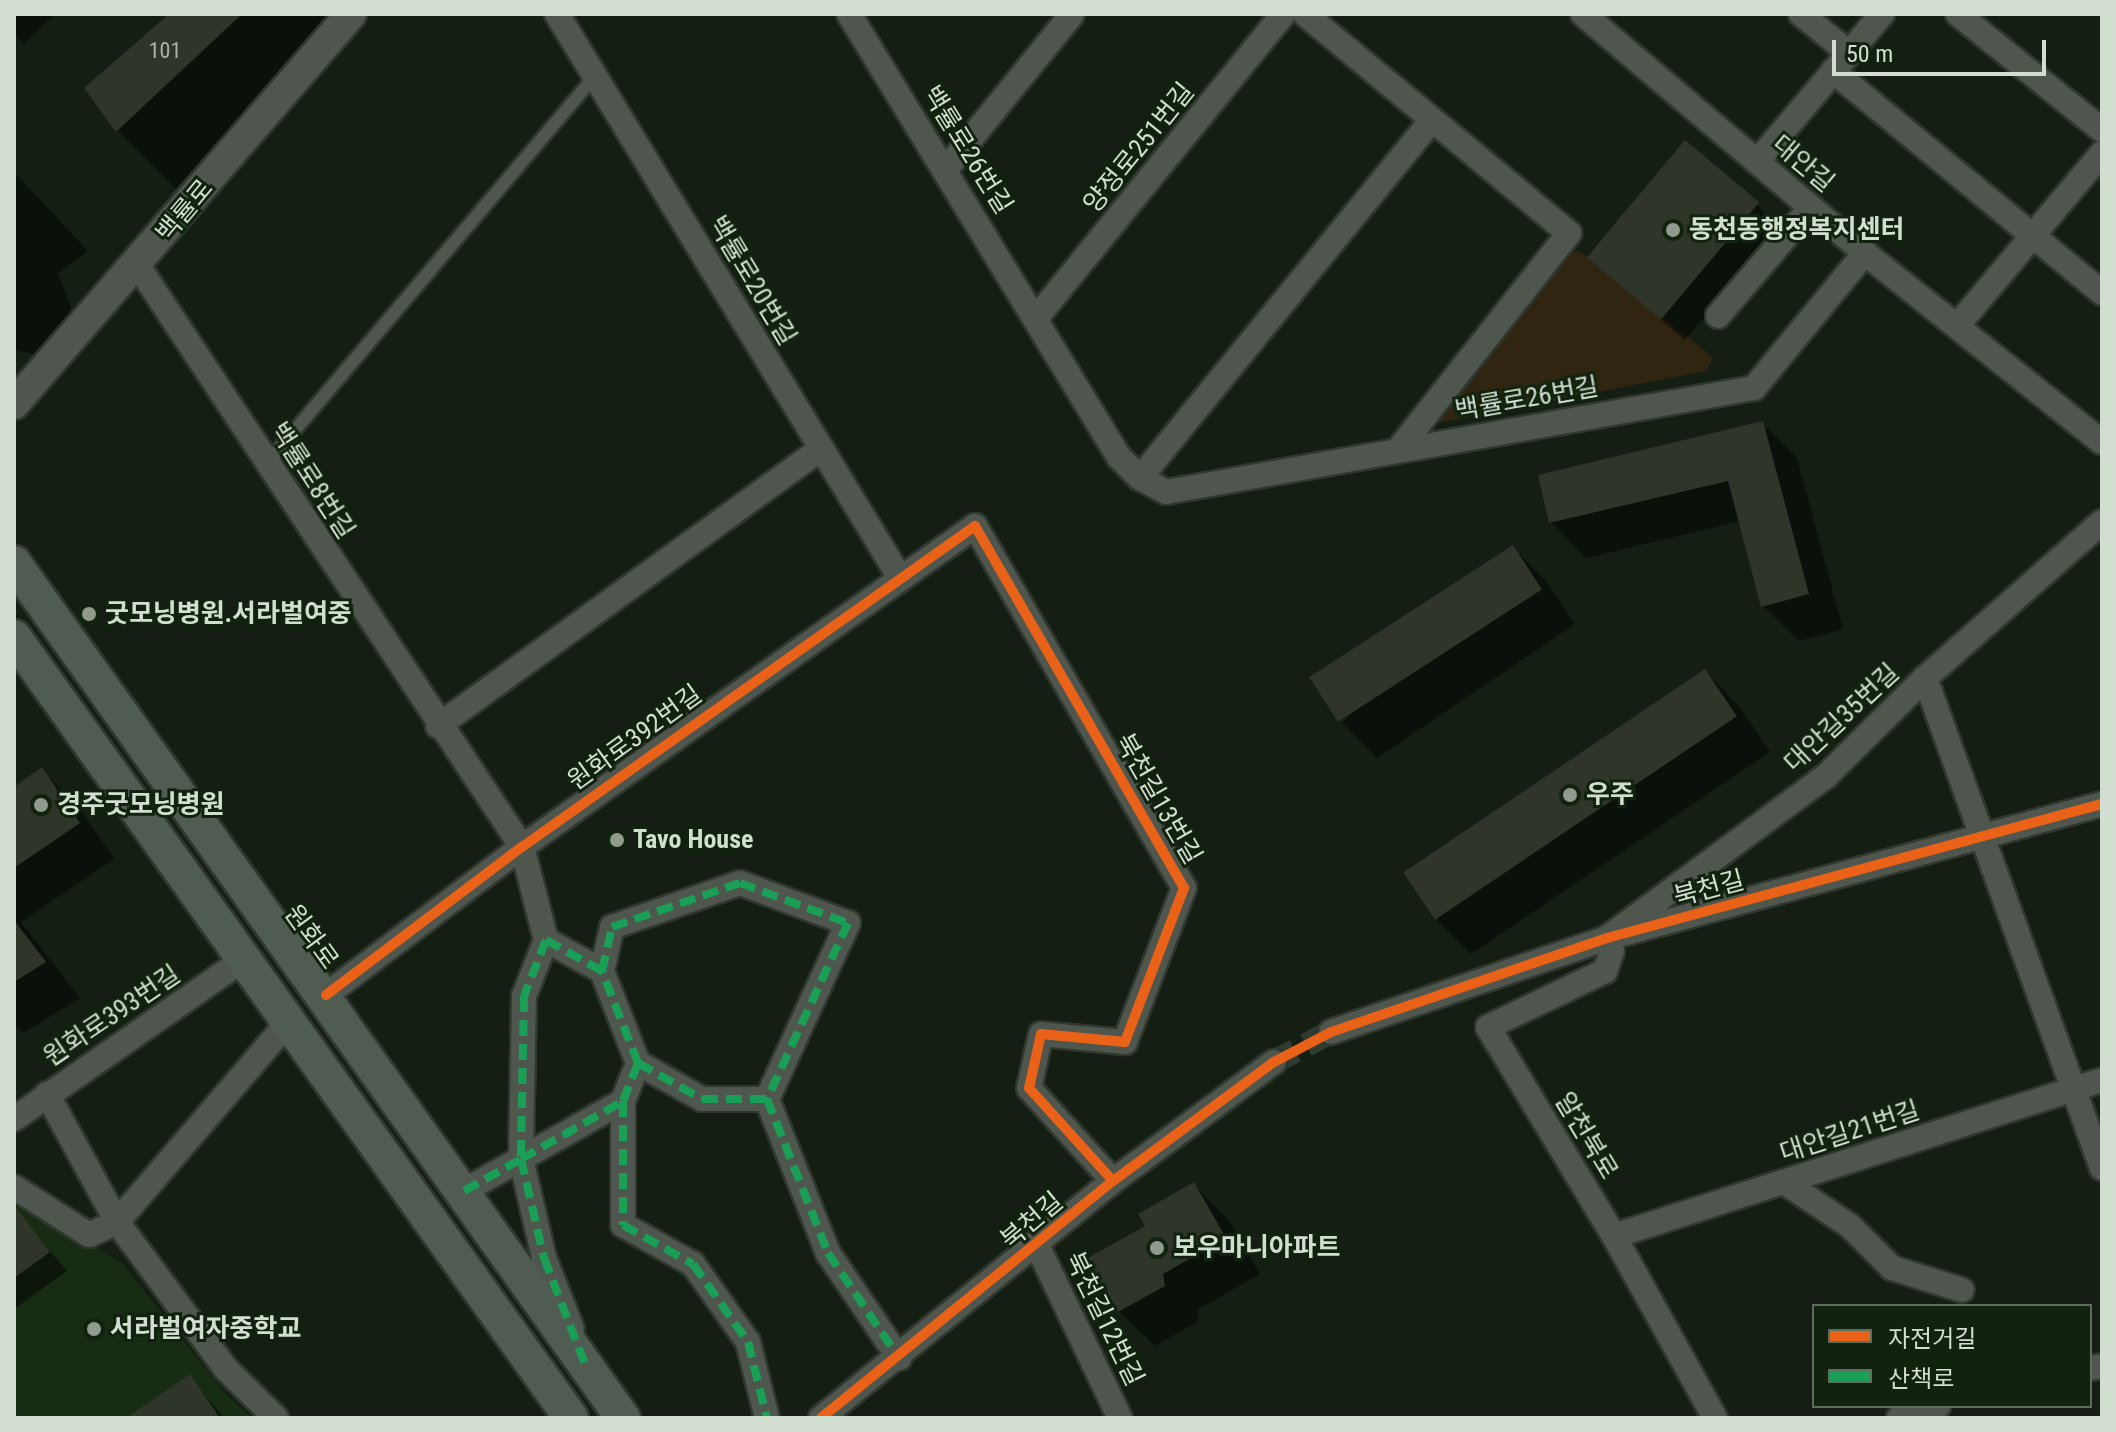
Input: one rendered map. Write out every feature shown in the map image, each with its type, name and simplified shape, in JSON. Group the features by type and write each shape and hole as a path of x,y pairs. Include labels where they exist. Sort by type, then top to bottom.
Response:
{"main road":[{"name":"원화로","path":"14,563 326,995 623,1418"},
{"path":"14,637 571,1418"},
{"path":"289,1021 326,995"}],"street":[{"name":"백률로","path":"14,404 138,266 351,14"},
{"name":"백률로20번길","path":"557,14 899,576"},
{"path":"947,168 1072,14"},
{"name":"양정로251번길","path":"1037,317 1283,14"},
{"path":"1305,14 1569,233 1399,449"},
{"name":"대안길","path":"1583,14 1865,253 2102,442"},
{"path":"1801,14 1841,62 2102,293"},
{"path":"1757,162 1882,14"},
{"path":"1958,14 2102,130"},
{"name":"백률로26번길","path":"858,19 1119,457 1140,478 1166,492 1754,388 1865,253"},
{"path":"1140,478 1432,120"},
{"path":"1957,326 2102,153"},
{"path":"1718,316 1811,207"},
{"name":"백률로8번길","path":"138,266 438,726 522,847"},
{"path":"438,726 821,449"},
{"name":"대안길35번길","path":"1607,938 1826,776 1925,678 2102,522"},
{"name":"원화로392번길","path":"326,995 522,847 899,576 975,526"},
{"name":"북천길13번길","path":"975,526 1184,888 1125,1042 1041,1034 1029,1088 1113,1181"},
{"path":"1925,678 2102,1168"},
{"name":"북천길","path":"1331,1032 1607,938 1984,840 2102,804"},
{"path":"522,847 546,940 524,996 521,1159 544,1258 585,1364"},
{"path":"767,1099 702,1099 638,1063 602,971 612,927 740,883 848,923 767,1099 828,1253 899,1358"},
{"name":"알천북로","path":"1607,938 1612,951 1605,971 1488,1027 1614,1236 1715,1418"},
{"path":"546,940 602,971"},
{"name":"원화로393번길","path":"14,1119 243,960"},
{"path":"14,1187 89,1235 117,1222 289,1021"},
{"name":"북천길","path":"821,1418 899,1358 1113,1181 1274,1062"},
{"path":"638,1063 623,1101 623,1225 693,1264 748,1342 767,1418"},
{"name":"대안길21번길","path":"1614,1236 2102,1080"},
{"path":"47,1094 117,1222 226,1369 276,1418"},
{"path":"464,1191 623,1101"},
{"path":"1784,1182 1850,1226 1892,1268 1962,1290"},
{"name":"북천길12번길","path":"1037,1245 1120,1418"},
{"path":"1899,1418 1932,1408"}],"lane":[{"path":"267,463 595,76"}],"shaded area":[{"path":"1579,251 1713,357 1706,371 1416,427 1564,255"},
{"name":"서라벌여자중학교","path":"14,1195 123,1264 226,1394 252,1418 14,1418"}],"building":[{"path":"169,14 242,14 116,132 84,88"},
{"name":"동천동행정복지센터","path":"1685,140 1759,202 1661,320 1587,257"},
{"path":"1763,421 1809,594 1761,607 1728,481 1549,523 1538,475"},
{"path":"1513,545 1542,589 1338,722 1309,677"},
{"name":"우주","path":"1705,669 1737,716 1435,920 1403,873"},
{"name":"경주굿모닝병원","path":"42,767 80,823 14,868 14,787"},
{"path":"14,920 46,962 14,982"},
{"name":"보우마니아파트","path":"1194,1182 1226,1238 1163,1274 1165,1286 1118,1312 1088,1258 1145,1226 1138,1214"},
{"path":"14,1205 50,1252 14,1278"},
{"path":"190,1374 220,1418 126,1418"}],"tunnel":[{"path":"1274,1062 1331,1032"}],"marked path":[{"path":"602,971 612,927 740,883 848,923 767,1099"},
{"path":"464,1191 521,1159 623,1101 638,1063 602,971 546,940 524,996 521,1159 544,1258 585,1364"},
{"path":"638,1063 702,1099 767,1099 828,1253 899,1358"},
{"path":"623,1101 623,1225 693,1264 748,1342 767,1418"}],"cycle path":[{"path":"326,995 522,847 975,526 1184,888 1125,1042 1041,1034 1029,1088 1113,1181"},
{"path":"821,1418 1113,1181 1274,1062 1331,1032 1607,938 2102,804"}],"place":[{"name":"동천동행정복지센터","path":"1673,230"},
{"name":"굿모닝병원.서라벌여중","path":"89,614"},
{"name":"우주","path":"1570,795"},
{"name":"경주굿모닝병원","path":"41,805"},
{"name":"Tavo House","path":"617,840"},
{"name":"보우마니아파트","path":"1157,1248"},
{"name":"서라벌여자중학교","path":"94,1329"}]}
